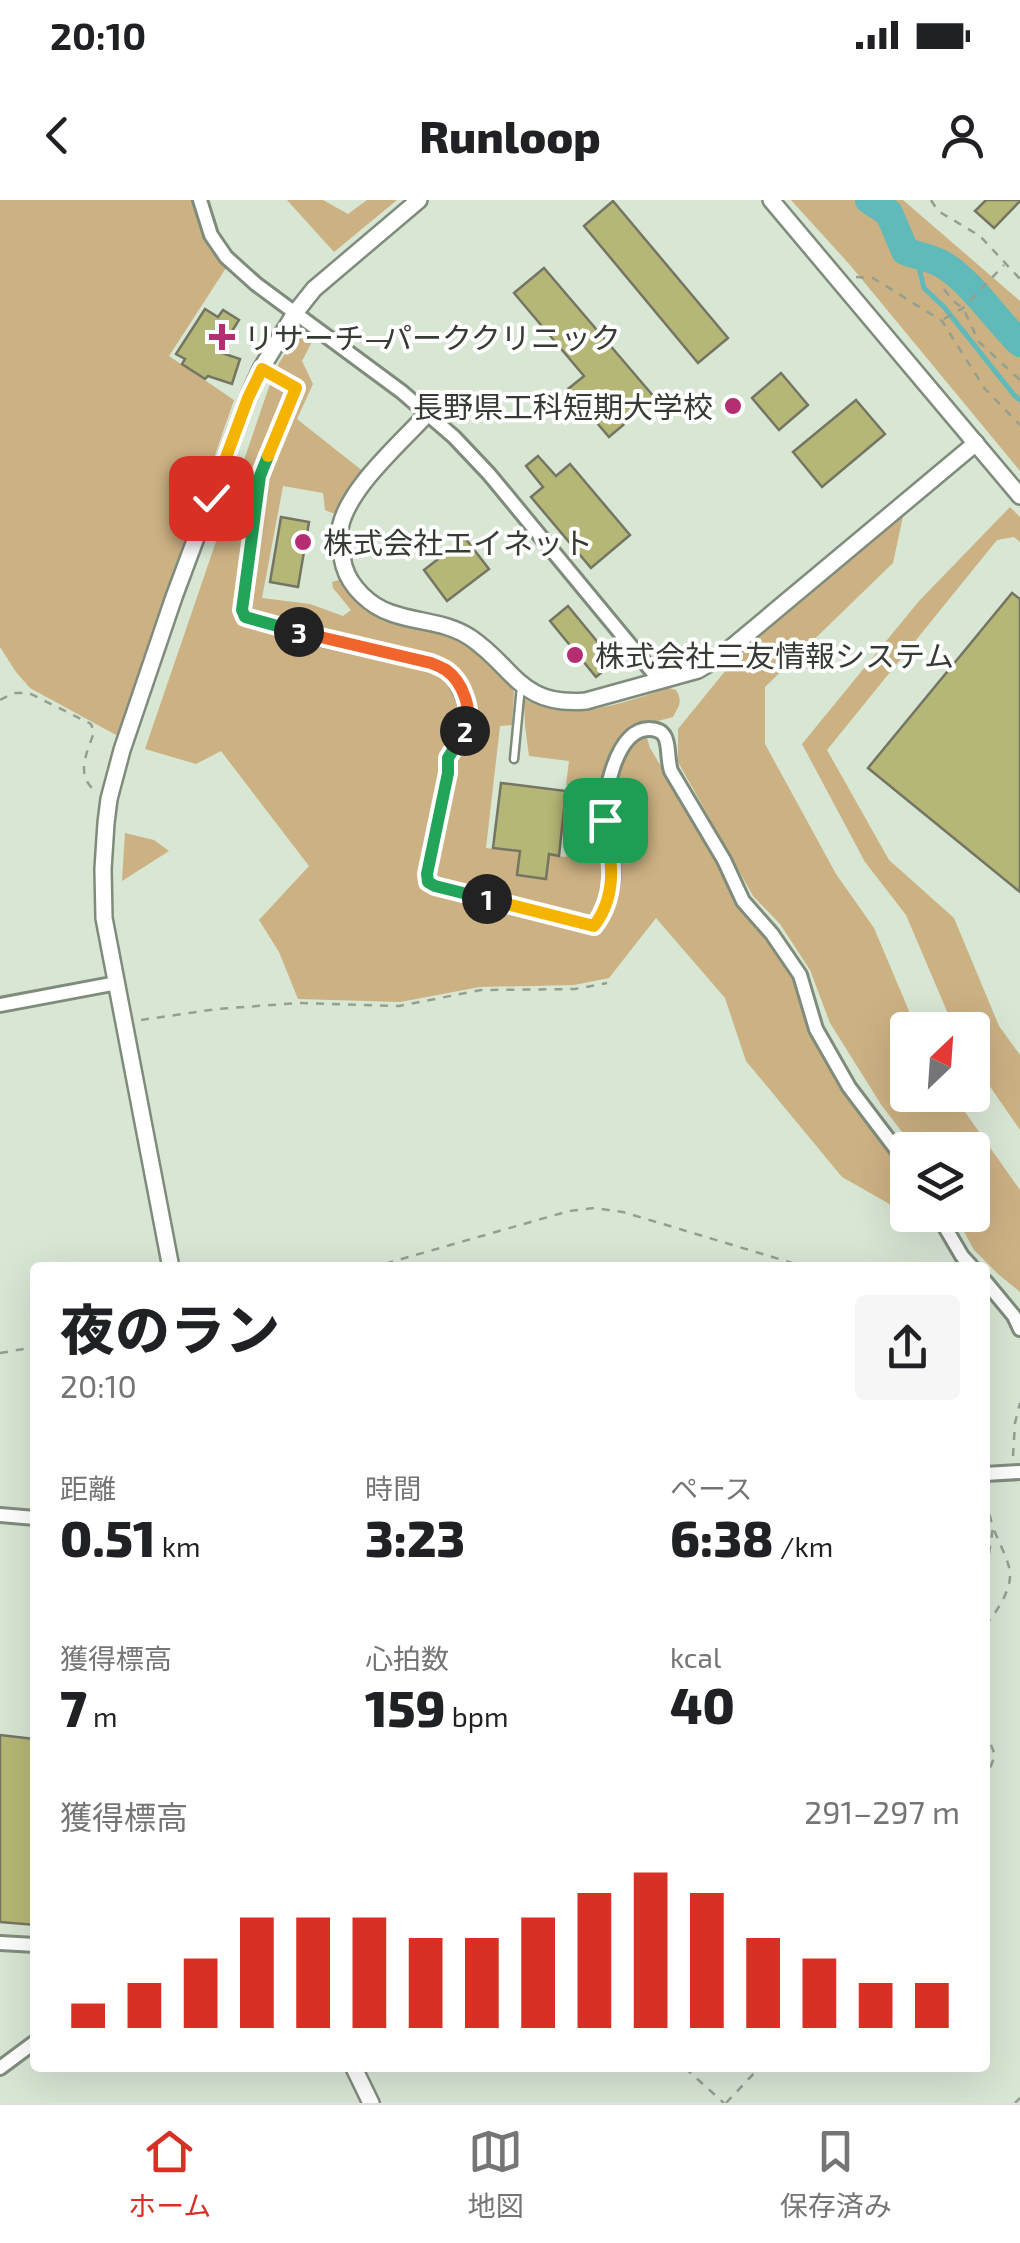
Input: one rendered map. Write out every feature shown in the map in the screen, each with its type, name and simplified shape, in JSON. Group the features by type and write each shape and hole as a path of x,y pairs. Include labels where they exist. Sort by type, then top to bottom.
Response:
{"street":[{"path":"200,200 211,234 226,257 427,414 489,474 660,681"},
{"path":"169,1262 104,918 103,869 109,799 174,596 262,369 314,289 419,200"},
{"path":"771,200 1020,496"},
{"path":"262,369 296,388 260,476 242,610 245,617 431,663 448,672 456,682 470,718 468,728 448,758 428,882 594,926 609,898 613,879 605,820 606,796 614,767 631,735 652,729 662,732 668,740 667,759 672,770 743,901 772,934 800,976 816,1028 890,1144"},
{"path":"427,414 374,472 346,510 339,531 347,576 358,592 374,604 392,614 449,626 486,648 533,693 568,702 586,701 698,670 720,657 976,444"},
{"path":"0,1005 117,982"},
{"path":"948,1232 968,1262"},
{"path":"990,1287 1020,1328"},
{"path":"990,1474 1017,1473"},
{"path":"0,1515 30,1518"},
{"path":"0,1943 30,1946"},
{"path":"0,2068 30,2046"},
{"path":"356,2072 370,2103"}],"lane":[{"path":"514,759 521,684"}],"path":[{"path":"931,200 938,211 980,236 1020,280"},
{"path":"942,321 963,308 1006,264"},
{"path":"834,276 873,278 942,321 985,389 1020,425"},
{"path":"944,290 963,308 979,342 1020,380"},
{"path":"0,700 14,693 29,693 91,724 94,732 83,775 86,783 109,799"},
{"path":"124,1022 299,1002 400,1006 481,990 574,989 608,983"},
{"path":"391,1262 569,1211 594,1208 623,1212 789,1262"},
{"path":"0,1353 30,1348"},
{"path":"1017,1473 1015,1423 1020,1403"},
{"path":"990,1516 1010,1574 1005,1594 990,1620"},
{"path":"990,1548 993,1527"},
{"path":"990,1741 996,1755 990,1770"},
{"path":"690,2072 725,2103 756,2072"},
{"path":"1015,2103 1020,2098"}],"shaded area":[{"path":"0,200 194,200 204,239 226,268 169,356 234,400 118,736 30,688 0,647"},
{"path":"287,200 323,200 348,214 367,200 397,200 334,252"},
{"path":"791,200 903,200 1020,301 1020,471 850,265"},
{"path":"308,331 315,336 302,361 313,384 297,419 364,472 337,515 325,510 323,493 283,486 262,598 310,604 343,616 351,610 333,588 332,582 339,580 353,597 390,621 426,627 465,641 482,655 514,691 512,725 500,726 486,848 566,857 575,786 566,785 569,761 529,756 524,699 560,710 578,710 615,705 669,688 676,690 679,704 673,717 643,725 650,748 719,863 737,906 767,937 792,978 810,1030 844,1091 890,1155 890,1204 842,1177 746,1061 725,998 656,918 609,978 574,985 480,987 400,1002 298,999 279,952 259,920 309,866 221,751 196,764 145,749 270,384 299,333"},
{"path":"1010,507 1020,517 1020,542 1014,537 997,540 827,750 889,860 954,918 999,1026 1020,1055 1020,1130 990,1087 990,1012 947,1012 906,915 865,862 802,744 919,601"},
{"path":"903,516 893,563 765,687 765,744 836,874 874,928 909,1012 890,1012 890,1112 965,1112 979,1132 902,1132 882,1106 830,1023 810,970 780,924 753,896 678,762 678,729 748,643"},
{"path":"125,833 154,840 169,851 122,881"},
{"path":"990,1147 1020,1190 1020,1292 974,1250 964,1232 990,1232"}],"building":[{"path":"986,200 1020,201 994,228 975,211"},
{"path":"613,201 728,338 698,363 584,226"},
{"path":"544,268 655,398 609,437 568,389 584,376 514,293"},
{"path":"205,309 218,317 223,310 239,320 219,352 240,359 232,384 208,376 205,379 182,364 185,359 176,354"},
{"path":"781,373 808,405 779,430 752,398"},
{"path":"856,400 885,434 822,487 793,452"},
{"path":"538,456 556,476 570,464 630,535 591,568 531,497 543,487 526,466"},
{"path":"281,517 309,522 298,587 270,582"},
{"path":"465,538 489,569 447,601 424,570"},
{"path":"1012,593 1020,599 1020,892 868,768"},
{"path":"568,606 614,662 596,677 550,621"},
{"path":"501,783 566,791 559,856 549,854 546,879 517,875 520,851 493,848"},
{"path":"0,1735 30,1738 30,1925 0,1922"}],"waterway":[{"path":"869,200 889,213 905,251 952,271 1020,343"},
{"path":"921,258 918,264 924,288 1020,400"}],"place":[{"name":"リサーチ―パーククリニック","path":"222,337"},
{"name":"長野県工科短期大学校","path":"733,406"},
{"name":"株式会社エイネット","path":"303,542"},
{"name":"株式会社三友情報システム","path":"575,655"}],"route":[{"path":"211,498 262,369 296,388 260,476 242,610 245,617 431,663 448,672 456,682 470,718 468,728 448,758 428,882 594,926 609,898 613,879 605,820"}]}
